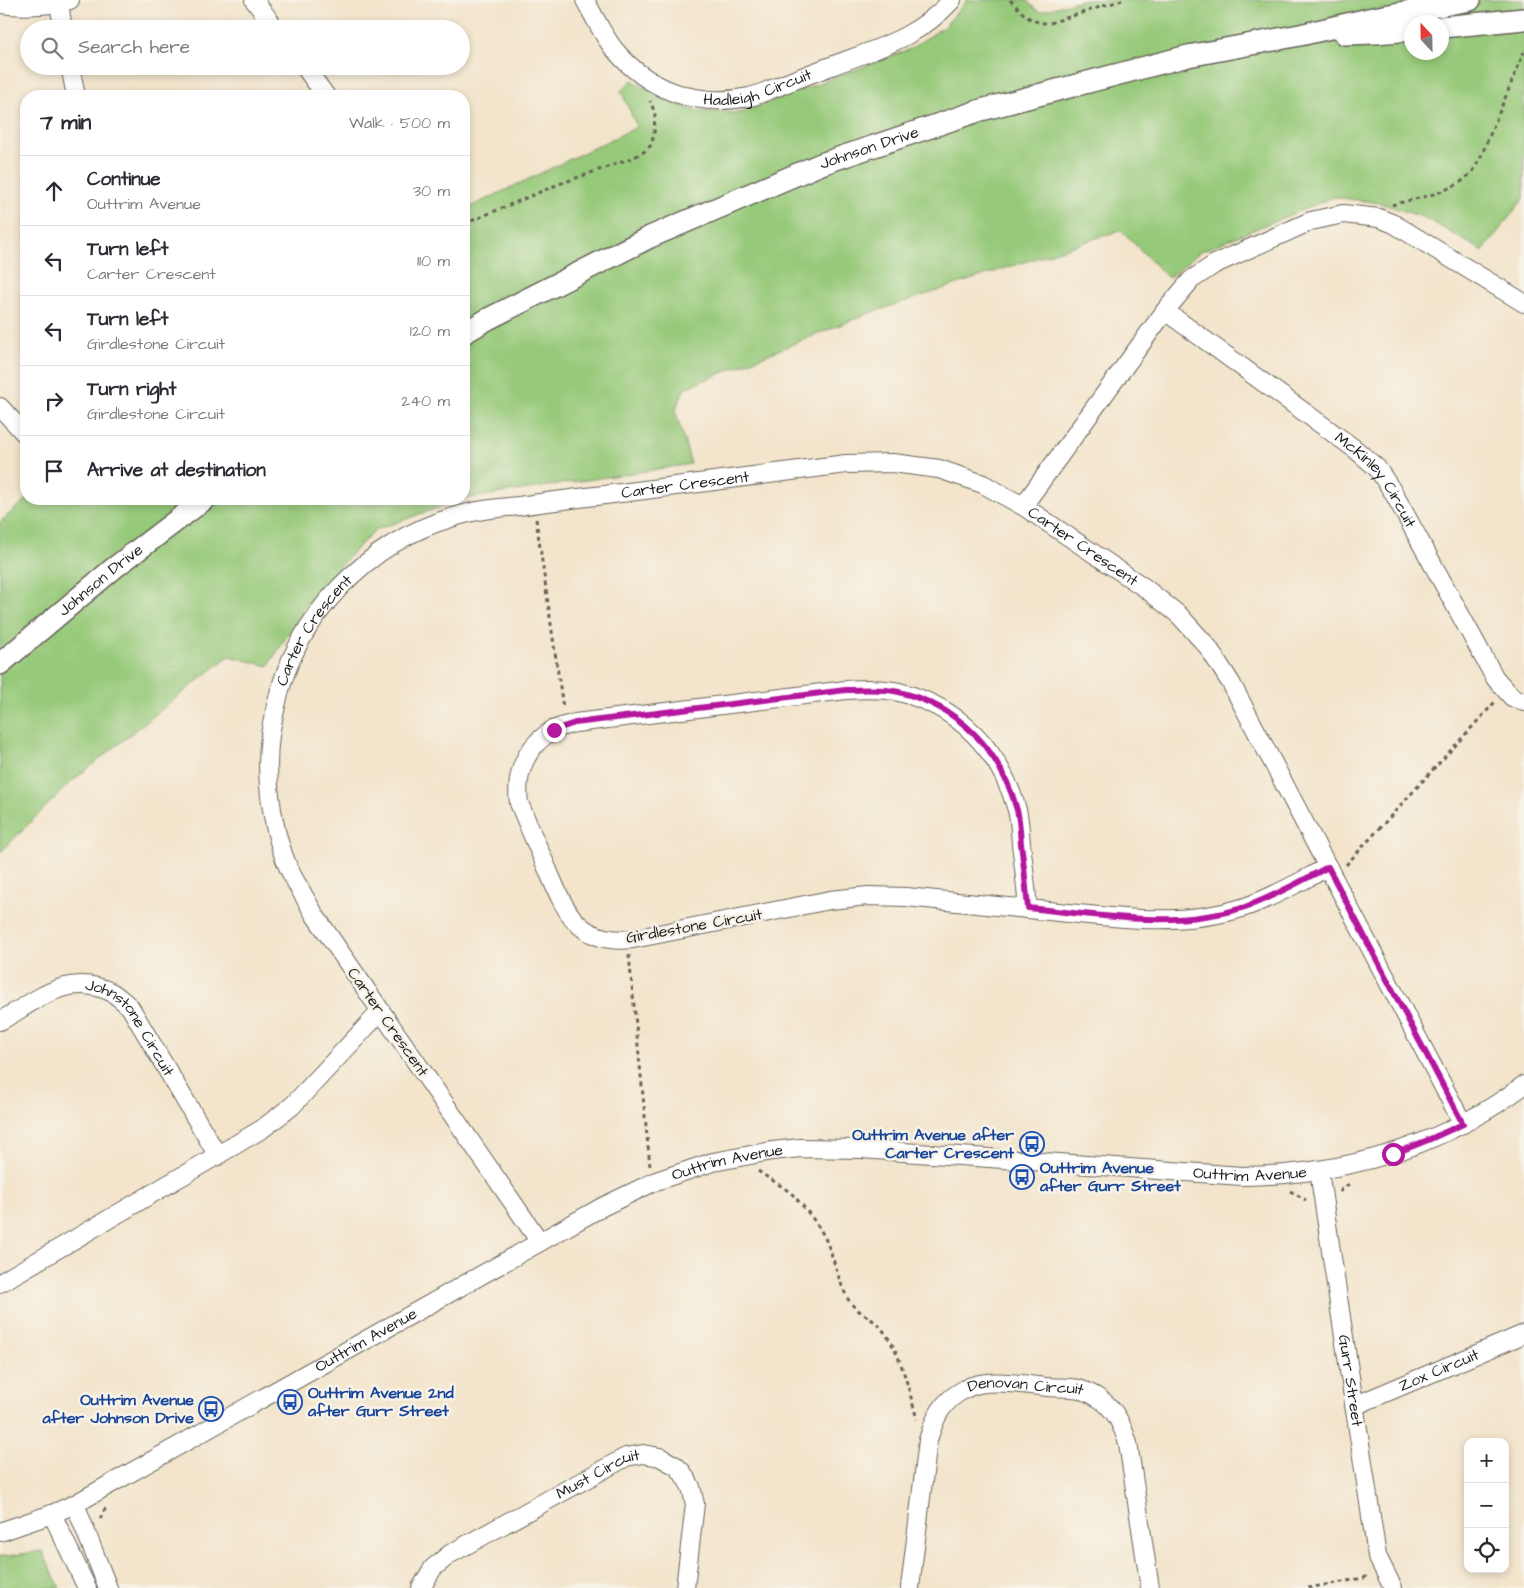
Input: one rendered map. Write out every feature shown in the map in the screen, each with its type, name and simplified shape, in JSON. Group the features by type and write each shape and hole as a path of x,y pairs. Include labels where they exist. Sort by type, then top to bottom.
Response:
{"main road":[{"name":"Johnson Drive","path":"470,329 488,318 650,237 822,164 981,110 1188,56 1300,36 1373,18 1470,0"},
{"path":"1449,25 1524,19"},
{"name":"Johnson Drive","path":"1300,36 1375,34 1404,31"},
{"name":"Johnson Drive","path":"0,664 114,568 197,505"}],"street":[{"path":"254,0 269,20"},
{"name":"Hadleigh Circuit","path":"584,0 613,48 634,70 660,88 689,98 720,101 750,97 897,41 932,21 952,0"},
{"path":"0,4 22,6 64,2 63,20"},
{"path":"72,75 75,90"},
{"path":"311,75 322,90"},
{"path":"1024,506 1165,311 1191,280 1215,264 1311,221 1343,214 1378,218 1394,224 1524,304"},
{"name":"McKinley Circuit","path":"1165,311 1356,449 1377,468 1393,492 1495,678 1512,697 1524,702"},
{"path":"0,407 20,429"},
{"name":"Carter Crescent","path":"540,1242 314,914 291,874 276,830 269,784 270,738 279,692 296,649 321,609 352,575 369,560 408,535 452,517 474,511 846,464 893,463 939,469 983,484 1024,506 1145,588 1179,615 1208,647 1231,683 1463,1124"},
{"name":"Girdlestone Circuit","path":"1028,908 1018,812 998,762 976,734 962,723 932,704 890,691 846,690 575,723 554,730 536,742 524,760 519,778 519,803 561,901 573,920 590,933 601,938 627,940 830,900 868,896 906,897 1158,920 1201,917 1264,900 1331,872"},
{"name":"Johnstone Circuit","path":"0,1021 58,988 68,985 91,985 112,993 130,1007 218,1156"},
{"path":"0,1283 262,1129 292,1106 381,1012"},
{"name":"Outtrim Avenue","path":"0,1532 75,1504 602,1207 656,1181 713,1162 801,1148 861,1149 1242,1176 1268,1176 1319,1171 1393,1154 1463,1124 1524,1085"},
{"name":"Gurr Street","path":"1319,1171 1377,1556 1393,1588"},
{"name":"Zox Circuit","path":"1354,1406 1524,1334"},
{"name":"Denovan Circuit","path":"910,1588 928,1440 934,1419 947,1401 965,1388 975,1384 997,1382 1079,1389 1099,1398 1115,1413 1121,1422 1128,1443 1150,1588"},
{"name":"Must Circuit","path":"421,1588 433,1568 450,1554 626,1457 643,1454 660,1457 676,1466 691,1487 695,1504 685,1588"},
{"path":"75,1504 108,1588"},
{"path":"52,1514 87,1588"}],"path":[{"path":"1010,0 1030,20 1039,24 1050,23 1122,0"},
{"path":"1378,218 1381,209 1459,184 1470,175 1480,159 1523,54"},
{"path":"470,221 559,184 645,152 651,145 654,134 655,113 653,105 643,96"},
{"path":"534,504 566,726"},
{"path":"1331,872 1493,704"},
{"path":"627,940 650,1166 642,1170"},
{"path":"765,1168 755,1170 792,1195 820,1228 849,1300 855,1308 881,1328 891,1342 918,1421 923,1425 931,1427"},
{"path":"1282,1191 1292,1191 1305,1198 1308,1203"},
{"path":"98,1526 101,1515 112,1504"},
{"path":"1308,1588 1364,1578 1371,1574"}],"green space":[{"path":"967,0 1026,0 1039,12 1081,0 1524,0 1524,198 1483,251 1425,218 1380,203 1334,197 1201,251 1168,278 1121,230 867,314 685,388 675,410 691,464 470,498 470,207 637,127 621,91 632,80 660,98 698,111 740,113 910,49 945,26"},
{"path":"20,505 446,505 375,530 316,590 268,666 229,656 72,781 0,853 0,522"},
{"path":"42,1551 60,1588 0,1588 0,1557"}],"place":[{"name":"Outtrim Avenue after Carter Crescent","path":"1032,1144"},
{"name":"Outtrim Avenue after Gurr Street","path":"1022,1177"},
{"name":"Outtrim Avenue 2nd after Gurr Street","path":"290,1402"},
{"name":"Outtrim Avenue after Johnson Drive","path":"211,1409"}],"route":[{"path":"554,730 575,723 846,690 881,689 899,692 932,704 962,723 976,734 998,762 1018,812 1028,908 1158,920 1201,917 1264,900 1328,867 1463,1124 1393,1154"}]}
